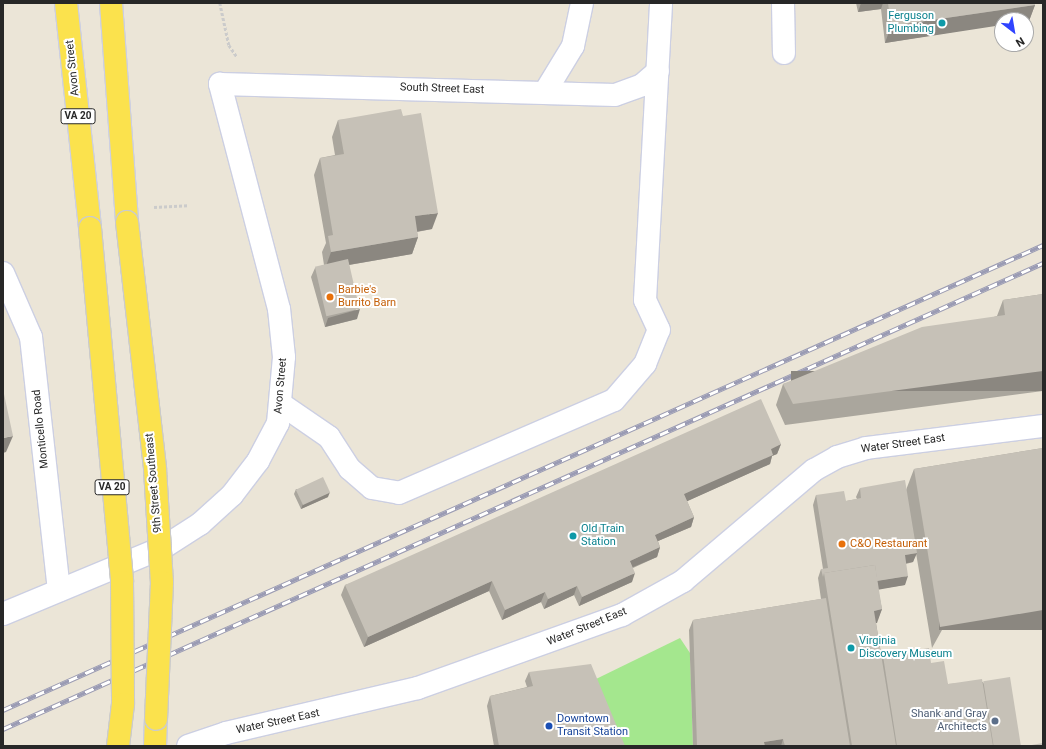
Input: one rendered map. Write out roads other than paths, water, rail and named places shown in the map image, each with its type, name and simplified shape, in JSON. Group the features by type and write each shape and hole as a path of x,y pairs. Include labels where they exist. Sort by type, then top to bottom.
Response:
{"main road":[{"name":"Avon Street","path":"66,3 90,228 122,582 123,704 118,746"},
{"name":"9th Street Southeast","path":"111,3 127,222 155,469 162,582 155,746"}],"street":[{"path":"545,92 573,46 582,3"},
{"path":"281,404 329,437 350,469 372,488 399,493 614,400 645,364 659,330 645,300 661,3"},
{"path":"783,3 784,53"},
{"name":"South Street East","path":"220,84 626,93 658,71"},
{"name":"Avon Street","path":"3,614 164,547 200,524 232,495 258,461 278,422 281,404 284,357 279,310 220,84"},
{"name":"Monticello Road","path":"3,273 31,337 59,590"},
{"name":"Water Street East","path":"188,746 226,733 418,688 622,615 683,581 814,470 837,457 866,448 1043,426"}],"railway":[{"path":"3,710 1043,245"},
{"path":"3,729 1043,263"}],"place":[{"name":"Ferguson Plumbing","path":"942,23"},
{"name":"Barbie's Burrito Barn","path":"330,297"},
{"name":"Old Train Station","path":"573,536"},
{"name":"C&O Restaurant","path":"842,544"},
{"name":"Virginia Discovery Museum","path":"851,648"},
{"name":"Shank and Gray Architects","path":"995,721"},
{"name":"Downtown Transit Station","path":"549,726"}]}
